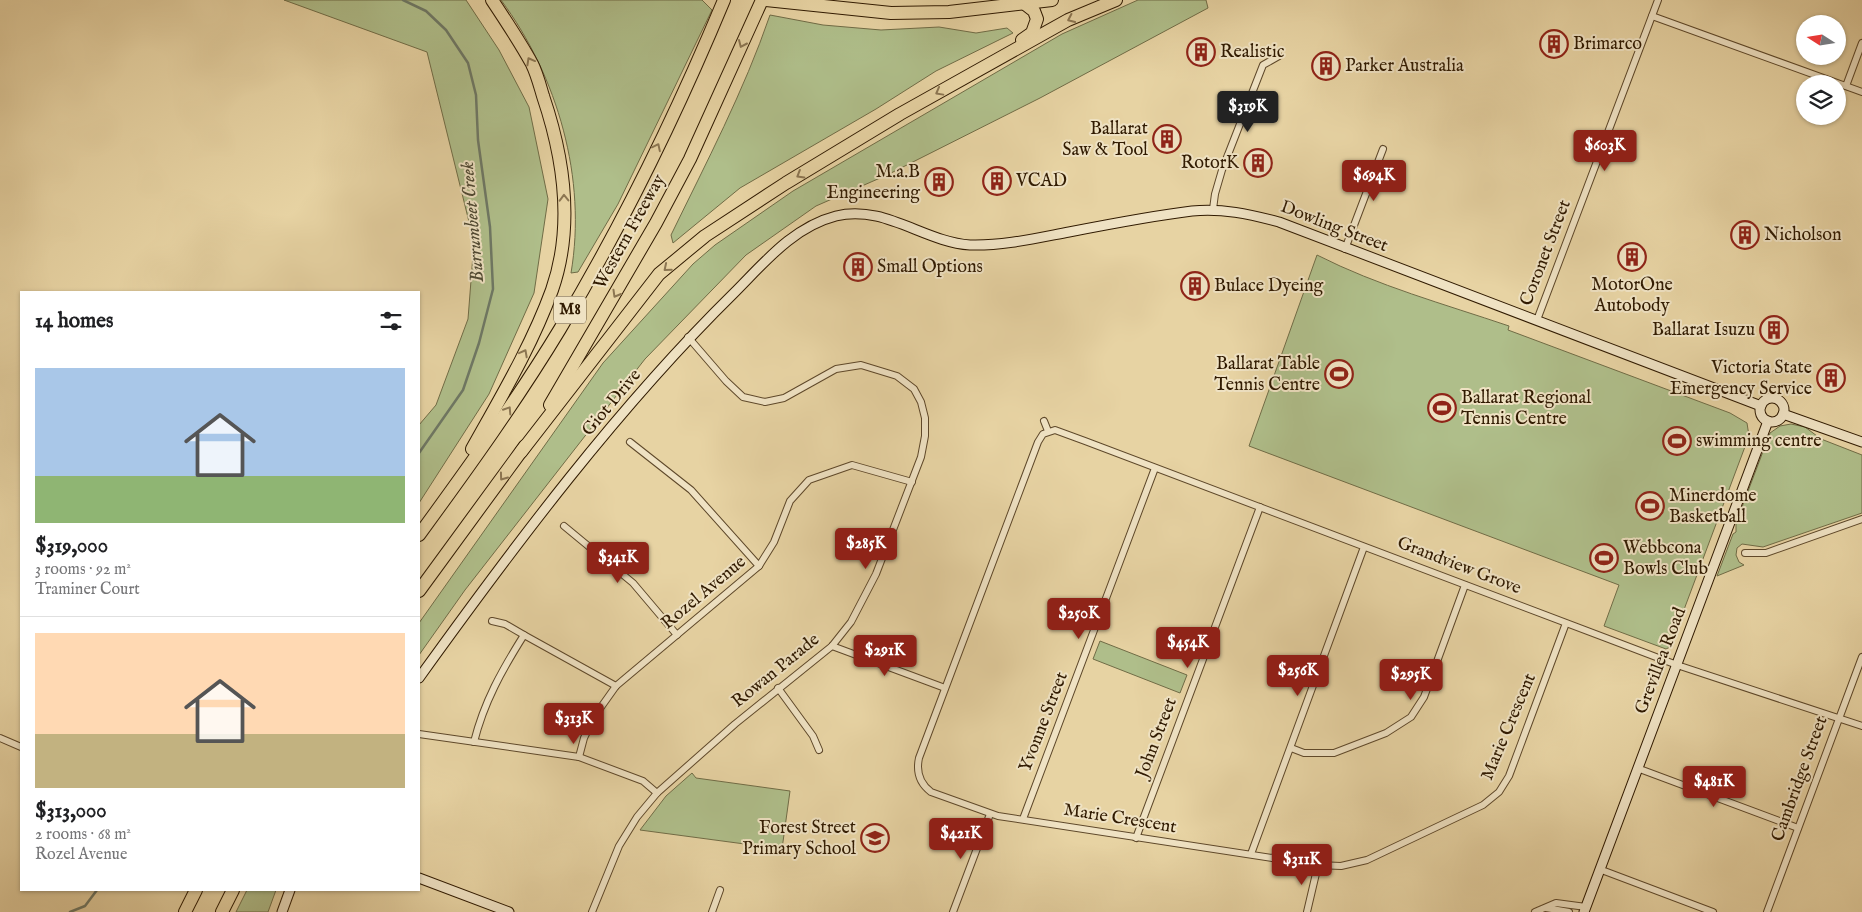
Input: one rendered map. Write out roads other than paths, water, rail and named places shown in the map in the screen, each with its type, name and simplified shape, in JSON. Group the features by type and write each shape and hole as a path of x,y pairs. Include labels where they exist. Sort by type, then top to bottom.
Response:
{"highway":[{"path":"442,504 535,332 553,288 563,242 564,193 558,148 547,106 533,66 492,0"},
{"name":"Western Freeway","path":"420,534 534,369 560,328 626,209 696,68 724,0"},
{"name":"Western Freeway","path":"420,590 521,452 656,223 690,159 762,0"},
{"path":"766,0 891,13 949,12 1052,0"},
{"path":"521,452 659,274 705,236 786,183 982,68 1068,20 1116,0"},
{"path":"982,68 1032,33 1036,27 1037,15 1026,2"},
{"path":"185,912 196,891"},
{"path":"222,912 232,891"}],"street":[{"name":"Coronet Street","path":"1537,320 1658,0"},
{"path":"1652,16 1816,75"},
{"path":"1862,43 1846,86 1862,92"},
{"path":"1213,209 1214,194 1222,170 1263,65 1279,56"},
{"path":"1345,248 1383,149"},
{"name":"Dowling Street","path":"878,216 944,241 971,245 1013,242 1161,215 1213,209 1253,214 1279,222 1761,406"},
{"name":"Giot Drive","path":"420,677 556,494 688,337 793,235 838,216 878,216"},
{"name":"Rowan Parade","path":"592,912 619,846 637,817 657,794 778,688 832,646 851,622 876,574 921,457 925,436 926,418 921,402 914,389 897,376 862,365 836,369 784,398 765,402 743,397 726,381 688,337"},
{"path":"1768,399 1776,399 1783,406 1783,414 1778,420 1768,421 1761,414 1761,406 1768,399"},
{"path":"1783,414 1862,442"},
{"name":"Grevillea Road","path":"1585,909 1768,421"},
{"path":"1044,422 1048,431"},
{"name":"Grandview Grove","path":"1048,431 1060,432 1677,665 1862,726"},
{"name":"Marie Crescent","path":"1048,431 1043,434 1038,442 919,758 919,778 925,787 933,793 990,814 1136,838 1318,865 1341,866 1367,860 1465,815 1483,805 1499,792 1508,776 1566,623"},
{"path":"630,442 691,490 759,566"},
{"name":"Rozel Avenue","path":"579,756 584,738 594,717 616,686 759,566 774,542 790,501 809,480 852,465 912,482"},
{"name":"Yvonne Street","path":"1024,819 1155,468"},
{"name":"John Street","path":"1136,838 1260,507"},
{"path":"1745,553 1766,553 1862,519"},
{"path":"564,526 633,583 677,635"},
{"path":"1251,854 1364,547"},
{"path":"1291,748 1304,753 1320,754 1347,749 1386,733 1411,717 1424,697 1465,585"},
{"path":"492,621 505,624 616,686"},
{"path":"474,742 481,714 497,678 524,635"},
{"path":"832,646 945,688"},
{"name":"Cambridge Street","path":"1767,912 1862,656"},
{"path":"778,688 813,736 819,750"},
{"path":"420,734 579,756 643,781 657,794"},
{"path":"0,738 20,747"},
{"path":"1637,768 1798,828"},
{"path":"953,912 990,814"},
{"path":"1307,912 1318,865"},
{"path":"1599,869 1712,912"},
{"path":"420,878 509,912"},
{"path":"712,912 720,890"},
{"path":"282,912 290,891"},
{"path":"1534,912 1556,903 1585,909"},
{"path":"1542,908 1568,912"}],"waterway":[{"name":"Burrumbeet Creek","path":"403,0 426,11 446,30 468,63 476,95 478,140 490,227 493,289 479,343 463,390 420,452"},
{"name":"Burrumbeet Creek","path":"70,912 85,906 96,891"}],"place":[{"name":"Brimarco","path":"1554,44"},
{"name":"Realistic","path":"1201,52"},
{"name":"Parker Australia","path":"1326,66"},
{"name":"Ballarat Saw & Tool","path":"1167,139"},
{"name":"RotorK","path":"1258,163"},
{"name":"VCAD","path":"997,181"},
{"name":"M.a.B Engineering","path":"939,182"},
{"name":"Nicholson","path":"1745,235"},
{"name":"MotorOne Autobody","path":"1632,257"},
{"name":"Small Options","path":"858,267"},
{"name":"Bulace Dyeing","path":"1195,286"},
{"name":"Ballarat Isuzu","path":"1774,330"},
{"name":"Ballarat Table Tennis Centre","path":"1339,374"},
{"name":"Victoria State Emergency Service","path":"1831,378"},
{"name":"Ballarat Regional Tennis Centre","path":"1442,408"},
{"name":"swimming centre","path":"1677,441"},
{"name":"Minerdome Basketball","path":"1650,506"},
{"name":"Webbcona Bowls Club","path":"1604,558"},
{"name":"Forest Street Primary School","path":"875,838"}]}
